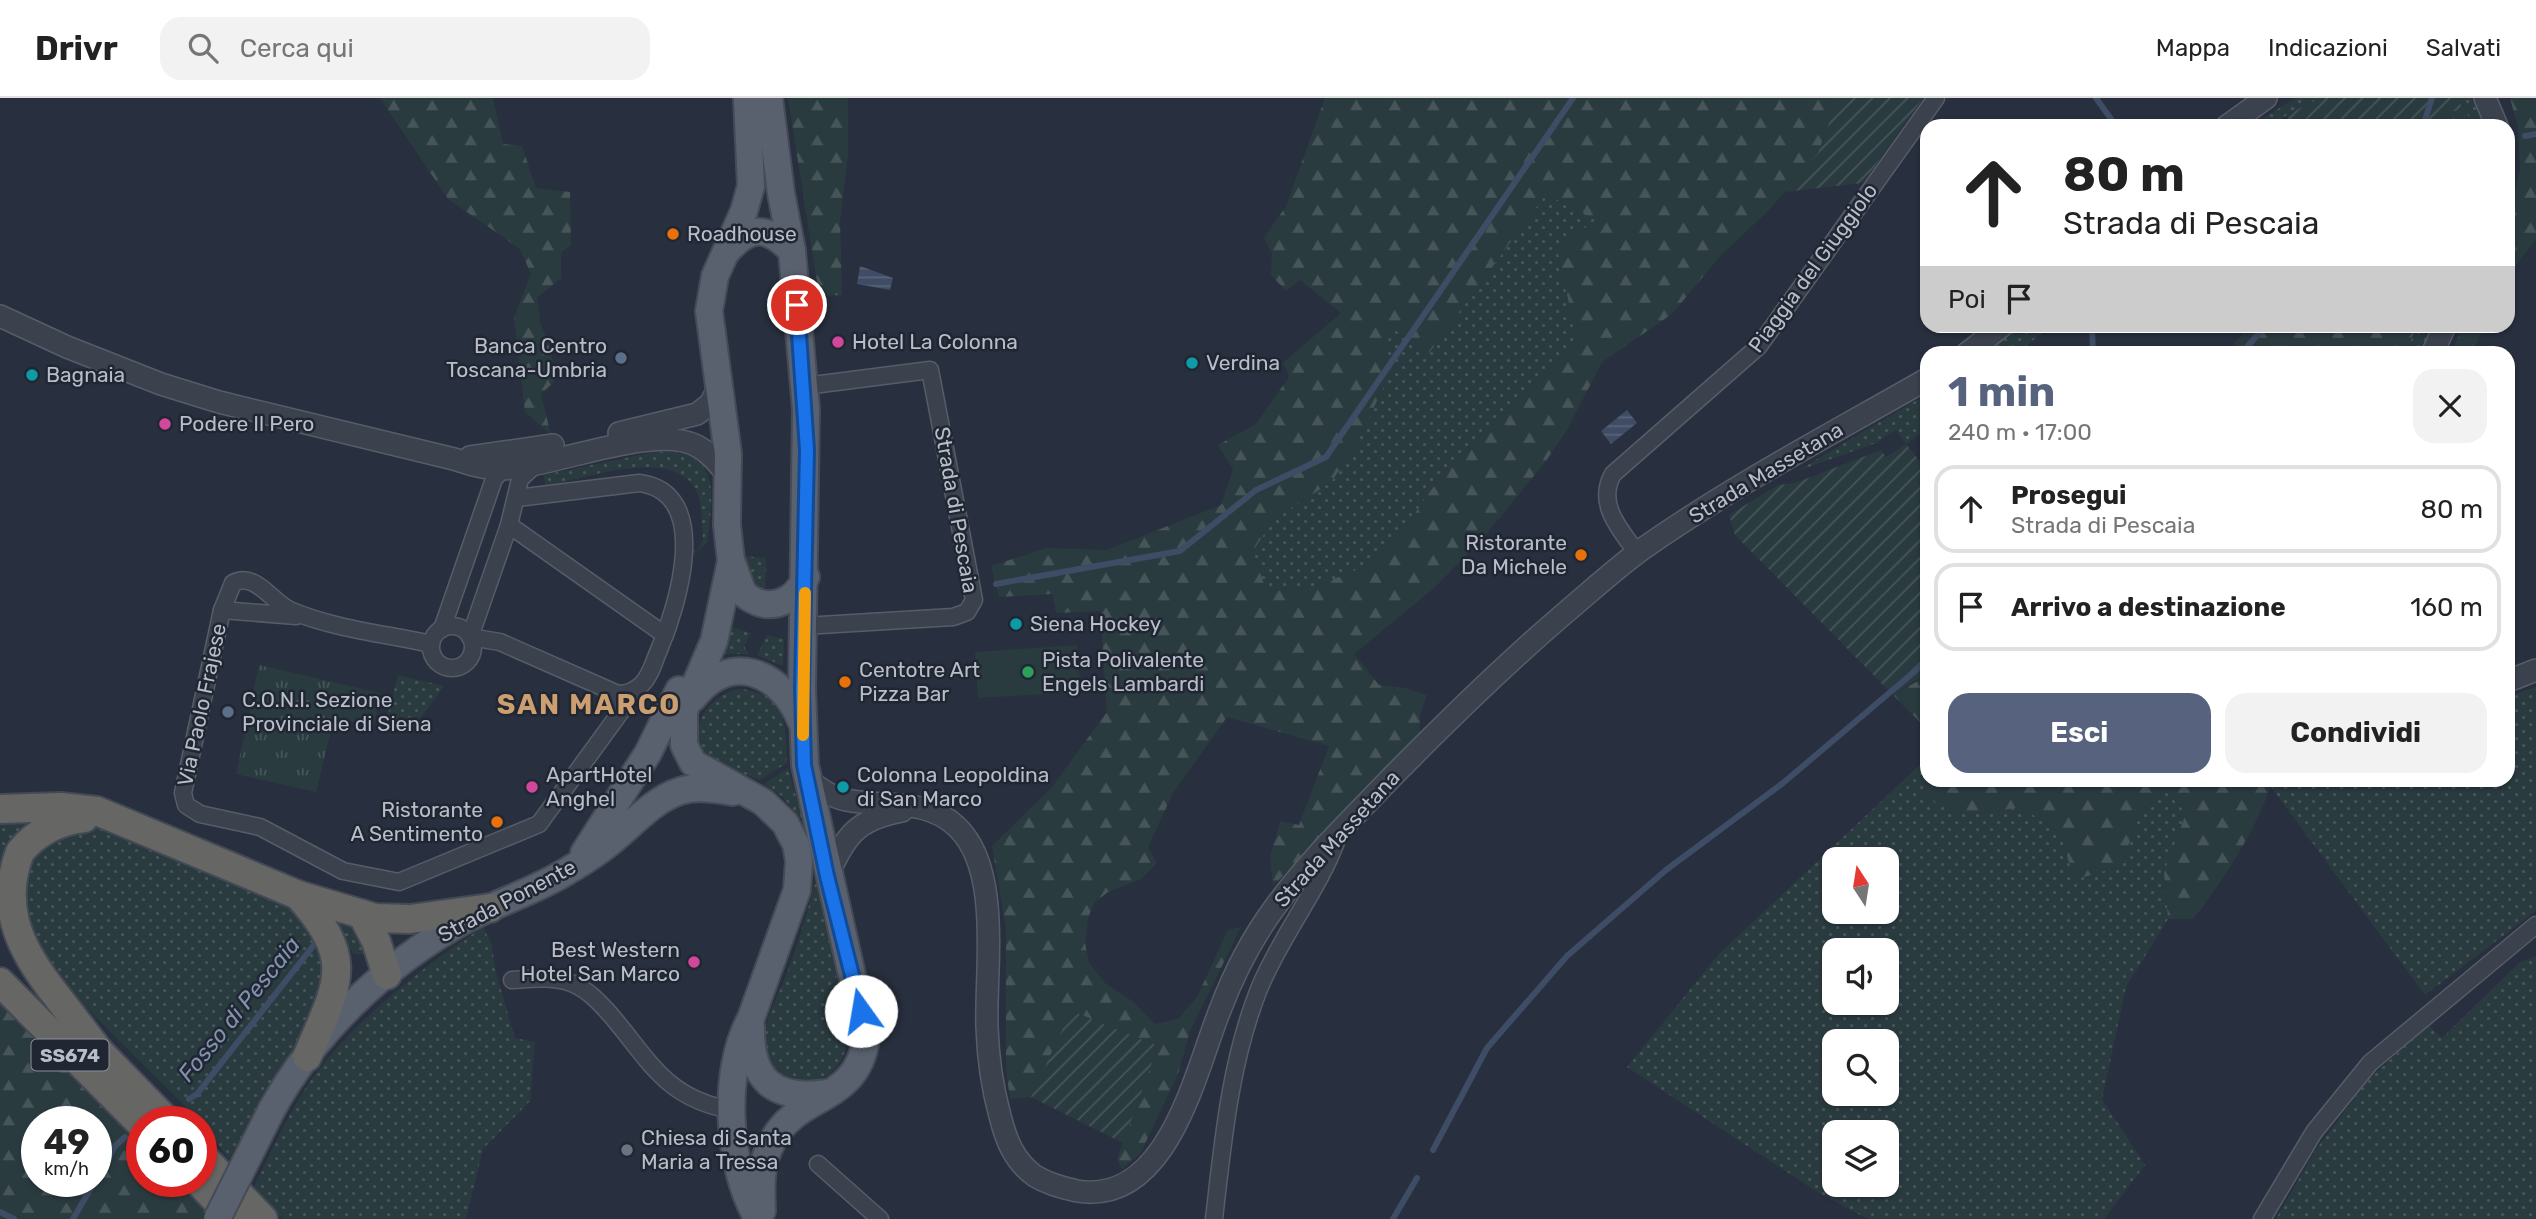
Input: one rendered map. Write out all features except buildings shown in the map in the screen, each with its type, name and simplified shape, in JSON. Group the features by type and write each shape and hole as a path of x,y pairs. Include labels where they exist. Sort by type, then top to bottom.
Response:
{"highway":[{"path":"0,809 74,807 111,817 298,895 362,914 410,919 490,908"},
{"path":"99,1051 15,942 4,916 3,899 4,884 13,863 36,835 64,821 111,817"},
{"path":"298,895 322,922 336,951 336,980 307,1057"},
{"path":"362,914 376,941 387,975"},
{"name":"SS674","path":"0,951 152,1106"},
{"path":"336,951 387,975"},
{"name":"SS674","path":"0,982 126,1109"},
{"path":"217,1172 263,1219"},
{"path":"213,1197 234,1219"}],"main road":[{"path":"747,98 751,186 744,211 711,289 709,311 730,478 727,525 731,561 743,593 766,605 794,596 806,577"},
{"path":"760,1219 762,1170 773,1139 792,1117 834,1092 857,1070 866,1038 807,779 802,724 806,577 805,386 792,251 781,193 769,98"},
{"path":"724,254 740,239 759,231 778,237 792,251"},
{"path":"578,863 648,753 690,663 727,525"},
{"path":"731,561 714,641 684,710 684,745 693,763 764,802 785,823 796,844 800,876 736,1055 732,1120 747,1196 760,1219"},
{"path":"648,753 701,688 716,677 733,672 750,672 779,685 792,700 802,724"},
{"name":"Strada Ponente","path":"217,1219 272,1109 307,1057 339,1018 387,975 436,938 490,908 542,885 603,848 646,811 672,794 706,789 749,794"},
{"path":"751,1018 752,1056 756,1068 768,1083 795,1095 834,1092"},
{"path":"732,1120 750,1138 773,1139"}],"street":[{"name":"Piaggia del Giuggiolo","path":"1921,119 1936,98"},
{"path":"2237,119 2266,98"},
{"path":"2485,98 2494,119"},
{"name":"Piaggia del Giuggiolo","path":"1637,553 1609,511 1606,490 1613,474 1759,346 1920,120"},
{"path":"0,316 66,347 208,399 310,426 454,458 475,466 500,469 673,440 698,447 730,478"},
{"path":"1976,346 1993,333"},
{"name":"Strada di Pescaia","path":"804,626 953,617 973,606 974,594 930,370 805,386"},
{"name":"Strada Massetana","path":"807,779 840,799 897,802 939,814 958,828 975,854 986,900 988,1044 996,1100 1010,1148 1020,1163 1042,1180 1071,1190 1111,1191 1130,1182 1158,1155 1188,1095 1224,999 1247,950 1286,891 1483,685 1637,553 1769,468 1920,383"},
{"path":"454,458 533,449 620,433 697,414 710,404 719,387"},
{"path":"540,462 520,479 509,525 470,637 471,656 456,668 437,662 431,644 442,629 500,469 523,458 601,442 620,433"},
{"path":"475,466 487,479 489,494"},
{"path":"442,629 454,626 470,637 500,642 618,694 629,692 643,683 665,635 682,583 685,553 679,517 671,498 652,485 630,483 517,498"},
{"path":"509,525 665,635"},
{"name":"Via Paolo Frajese","path":"305,616 276,603 258,584 246,579 231,586 222,610 183,793 186,805 200,814 260,827 343,871 388,883 409,879 539,824 622,710 618,694"},
{"name":"Via Paolo Frajese","path":"222,610 305,616 431,644"},
{"path":"2515,678 2536,670"},
{"path":"827,876 846,840 860,825 877,816 915,808"},
{"path":"1214,1219 1232,1082 1254,1005 1283,939 1329,863 1340,832"},
{"path":"2262,1219 2314,1132 2370,1063 2536,925"},
{"path":"512,980 559,980 582,988 605,1009 646,1061 670,1086 732,1120"},
{"path":"818,1164 880,1219"}],"green space":[{"path":"380,98 493,98 503,144 522,146 536,188 570,192 571,245 561,253 561,278 537,298 540,322 551,350 554,382 541,394 551,435 525,412 514,317 531,274 520,249 448,199"},
{"path":"788,98 848,98 848,155 840,220 842,295 821,296 817,282"},
{"path":"1325,98 1838,98 1818,153 1768,211 1721,255 1672,314 1602,362 1567,430 1546,461 1483,538 1434,588 1354,654 1379,685 1405,688 1427,695 1420,715 1420,732 1273,886 1270,857 1280,821 1299,825 1329,746 1227,717 1173,793 1148,847 1157,863 1141,879 1108,892 1094,903 1088,918 1085,943 1089,963 1106,984 1132,1001 1155,1024 1178,1019 1197,997 1228,930 1241,927 1190,1031 1178,1074 1140,1154 1122,1169 1117,1159 1158,1046 1072,1011 1031,1097 1010,1099 1006,1069 1006,929 992,846 1052,787 1107,712 1100,611 1056,613 1053,594 999,597 991,566 1047,548 1107,550 1221,505 1233,469 1218,445 1256,424 1289,377 1283,363 1341,313 1300,280 1286,291 1271,275 1272,253 1264,238 1286,206","holes":["1546,194 1596,220 1557,247 1577,342 1451,462 1397,539 1359,569 1316,586 1283,592 1264,584 1253,551 1273,520 1330,483 1352,453 1388,378 1383,349 1394,329 1429,353"]},
{"path":"1838,98 1923,98 1863,183 1784,192 1818,153"},
{"path":"2296,98 2320,98 2282,119 2262,119"},
{"path":"2320,98 2455,98 2466,111 2453,111 2442,119 2288,119 2287,115"},
{"path":"2455,98 2471,98 2483,119 2468,119"},
{"path":"2510,98 2536,98 2536,239 2515,267 2515,190 2520,169 2518,127"},
{"path":"2453,111 2466,111 2470,119 2442,119"},
{"path":"1546,194 1597,220 1557,247 1577,342 1451,462 1397,539 1359,569 1316,586 1283,592 1264,584 1253,551 1273,520 1330,483 1352,453 1388,378 1383,349 1394,329 1429,352"},
{"path":"2009,333 2042,333 2026,346 1994,346"},
{"path":"2244,333 2414,333 2408,346 2232,346"},
{"path":"2414,333 2431,333 2424,346 2408,346"},
{"path":"2460,333 2482,333 2475,346 2454,346"},
{"path":"1920,398 1920,434 1906,444 1896,430 1876,443 1797,471"},
{"path":"1906,444 1920,461 1920,678 1893,695 1735,535 1729,515 1778,485 1795,483 1881,450 1886,457"},
{"path":"654,452 692,457 703,466 709,477 711,507 707,543 692,555 691,550 697,550 703,541 700,503 691,482 677,473 660,468 619,470 566,481 565,486 545,488 544,475"},
{"path":"743,556 766,558 765,597 756,593"},
{"path":"732,627 751,633 744,646 749,654 724,654"},
{"path":"767,635 784,639 783,666 757,655"},
{"path":"1077,645 1081,692 978,698 975,652"},
{"path":"259,665 380,693 374,726 334,718 316,792 236,774"},
{"path":"398,675 444,686 414,727 386,722"},
{"path":"1920,680 1920,722 1893,695"},
{"path":"2536,687 2536,911 2425,995 2271,787 2515,787 2515,694"},
{"path":"741,689 757,692 768,698 776,705 784,724 787,763 760,780 716,763 702,749 698,738 703,716 710,706 719,698"},
{"path":"1920,765 1920,787 1926,787 1925,798 1967,815 2022,807 2061,834 2121,866 2141,811 2166,791 2186,813 2164,873 2168,919 2126,987 2102,1099 2145,1165 2104,1219 1868,1219 1827,1197 1899,1197 1899,1120 1822,1120 1822,1195 1627,1067 1719,954 1822,857 1822,924 1899,924 1899,847 1833,847"},
{"path":"788,768 802,818 800,819 783,797 764,784"},
{"path":"1926,787 2270,787 2239,853 2193,919 2168,919 2164,873 2186,813 2166,791 2141,811 2121,866 2074,880 2061,834 2023,807 1967,815 1925,798"},
{"path":"0,817 37,822 0,875"},
{"path":"91,825 285,903 307,916 327,945 324,1000 229,1159 217,1143 217,1106 185,1106 33,955 15,875 30,848"},
{"path":"816,880 848,1032 844,1054 834,1070 819,1079 804,1082 788,1078 775,1069 767,1054 765,1034"},
{"path":"331,912 348,918 370,955 354,954 334,929"},
{"path":"483,927 492,945 495,969 515,1038 535,1042 530,1101 483,1149 466,1219 283,1219 253,1189 291,1113 313,1077 333,1052 380,1005"},
{"path":"2536,956 2536,1219 2276,1219 2315,1151 2368,1080 2428,1025 2442,1038 2520,962"},
{"path":"0,998 104,1106 21,1106 21,1197 112,1197 112,1115 126,1129 126,1197 191,1197 206,1213 204,1219 0,1219"},
{"path":"1071,1011 1158,1046 1123,1143 1031,1097"}],"water":[{"path":"860,266 893,278 890,290 857,284"},
{"path":"1627,410 1637,423 1611,444 1601,431"}],"waterway":[{"path":"996,584 1180,551 1256,490 1326,457 1573,98"},
{"path":"2096,98 2111,119"},
{"path":"2425,119 2432,98"},
{"path":"2525,136 2536,134"},
{"path":"2092,333 2093,346"},
{"path":"2248,346 2259,333"},
{"path":"1433,1150 1487,1048 1567,956 1666,870 1783,783 1920,667"},
{"name":"Fosso di Pescaia","path":"189,1099 197,1094 317,941"},
{"name":"Fosso di Pescaia","path":"112,1151 125,1137"},
{"path":"1393,1219 1417,1178"},
{"name":"Fosso di Pescaia","path":"73,1219 86,1197"},
{"path":"0,1212 14,1219"}],"slow traffic":[{"path":"803,735 805,593"}],"place":[{"name":"Roadhouse","path":"673,234"},
{"name":"Hotel La Colonna","path":"838,342"},
{"name":"Banca Centro Toscana-Umbria","path":"621,358"},
{"name":"Verdina","path":"1192,363"},
{"name":"Bagnaia","path":"32,375"},
{"name":"Podere Il Pero","path":"165,424"},
{"name":"Ristorante Da Michele","path":"1581,555"},
{"name":"Siena Hockey","path":"1016,624"},
{"name":"Pista Polivalente Engels Lambardi","path":"1028,672"},
{"name":"Centotre Art Pizza Bar","path":"845,682"},
{"name":"C.O.N.I. Sezione Provinciale di Siena","path":"228,712"},
{"name":"ApartHotel Anghel","path":"532,787"},
{"name":"Colonna Leopoldina di San Marco","path":"843,787"},
{"name":"Ristorante A Sentimento","path":"497,822"},
{"name":"Best Western Hotel San Marco","path":"694,962"},
{"name":"Chiesa di Santa Maria a Tressa","path":"627,1150"}],"district":[{"name":"SAN MARCO","path":"589,704"}],"route":[{"path":"797,305 805,386 807,450 802,689 804,765 836,915 861,1011"}]}
